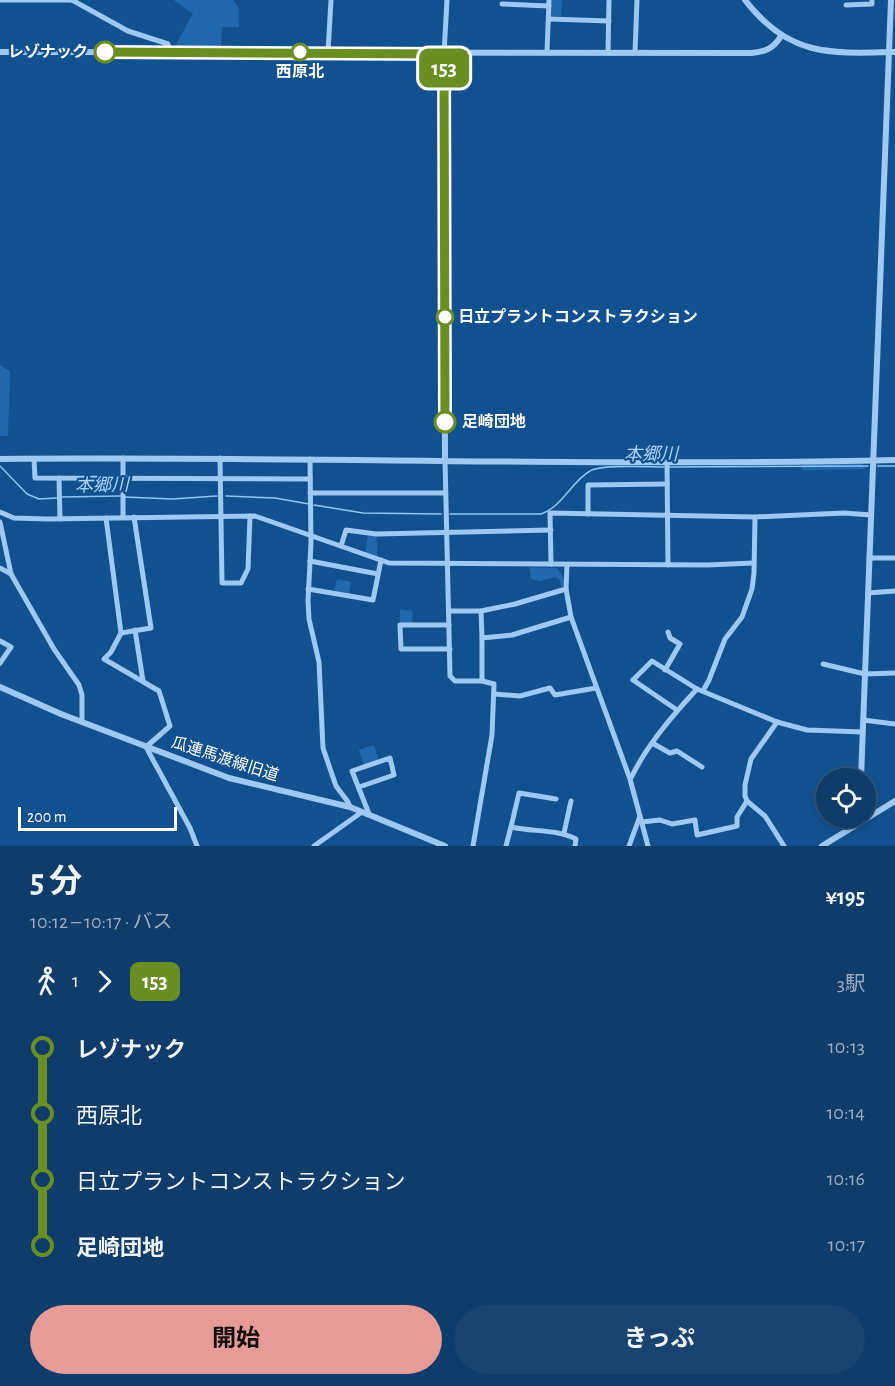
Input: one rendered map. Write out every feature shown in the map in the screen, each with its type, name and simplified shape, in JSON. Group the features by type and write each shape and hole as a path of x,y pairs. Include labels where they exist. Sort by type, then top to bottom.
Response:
{"street":[{"path":"0,0 72,0 128,31 168,44 170,52"},
{"path":"328,52 331,0"},
{"path":"447,0 444,54 445,493 450,676 455,681 493,682 494,694 492,735 473,846"},
{"path":"608,53 609,0"},
{"path":"635,53 637,0"},
{"path":"745,0 761,19 781,36 797,44 818,50 892,52"},
{"path":"846,5 872,4 872,0"},
{"path":"861,768 892,52 891,0"},
{"path":"502,4 549,3 547,52"},
{"path":"549,19 609,21"},
{"path":"0,52 444,54 761,52 775,45 781,36"},
{"path":"123,458 123,517"},
{"path":"0,459 220,458 667,462 895,460"},
{"path":"220,458 222,583 241,583 248,569 249,516"},
{"path":"34,459 35,478 310,479"},
{"path":"310,459 309,619 319,662 323,748 336,786 350,807"},
{"path":"667,462 668,565"},
{"path":"59,478 60,519"},
{"path":"588,514 588,485 667,484"},
{"path":"310,496 445,493"},
{"path":"0,512 14,518 60,519 249,516 398,564 753,563"},
{"path":"551,564 550,513 755,517 844,513 871,515"},
{"path":"121,633 151,628 134,517"},
{"path":"630,779 640,759 677,710 709,680 725,639 742,617 752,590 755,517"},
{"path":"106,518 121,633 111,652 104,659 159,691 170,726 146,747 190,828 197,846"},
{"path":"0,522 11,574 54,649 79,685 82,695 82,722"},
{"path":"341,546 346,530 370,534 550,531"},
{"path":"869,558 895,558"},
{"path":"308,589 373,600 381,560"},
{"path":"310,561 378,574"},
{"path":"567,565 566,589 571,617 630,779 648,846"},
{"path":"0,568 11,574"},
{"path":"449,610 481,611 566,589"},
{"path":"868,593 895,591"},
{"path":"481,611 482,681"},
{"path":"482,638 512,635 571,617"},
{"path":"449,625 400,625 401,649 450,649"},
{"path":"135,630 143,681"},
{"path":"665,670 680,644 670,638 668,632"},
{"path":"0,641 11,647 0,663"},
{"path":"677,710 633,680 652,661 700,690 777,722 807,730 863,732"},
{"path":"824,664 865,674 895,673"},
{"name":"瓜連馬渡線旧道","path":"0,687 82,722 229,778 350,807 445,846"},
{"path":"494,694 520,696 550,688 555,696 596,688"},
{"path":"863,720 895,724"},
{"path":"641,819 660,820 672,824 695,820 697,835 737,826 737,817 747,801 745,785 751,759 777,722"},
{"path":"652,743 670,753 677,751 702,767"},
{"path":"315,846 365,813 359,787 352,771 390,758 394,775 359,787"},
{"path":"506,846 519,793 556,798"},
{"path":"564,833 571,801"},
{"path":"747,801 765,816 784,846"},
{"path":"876,811 895,801"},
{"path":"629,846 641,819"},
{"path":"511,826 526,830 564,833 576,839 575,846"},
{"path":"822,846 848,828"}],"shaded area":[{"path":"174,0 233,0 239,8 239,27 222,27 221,46 175,46 193,14"},
{"path":"551,0 562,0 561,16 550,16"},
{"path":"0,365 10,371 8,436 0,436"},
{"path":"805,464 861,464 867,469 802,470"},
{"path":"376,534 378,557 365,553 368,535"},
{"path":"529,567 557,568 565,580 562,589 559,579 555,577 540,581 531,579"},
{"path":"337,579 351,582 349,595 334,591"},
{"path":"400,609 413,611 412,623 400,623"},
{"path":"374,745 379,761 364,766 359,750"}],"waterway":[{"name":"本郷川","path":"0,466 27,494 39,499 57,498"},
{"name":"本郷川","path":"668,467 868,466"},
{"name":"本郷川","path":"878,466 895,466"},
{"name":"本郷川","path":"450,514 541,514 555,506 577,481 590,471 614,467 664,467"},
{"name":"本郷川","path":"62,497 120,496"},
{"name":"本郷川","path":"125,497 172,499 217,496"},
{"name":"本郷川","path":"226,496 275,498 309,504"},
{"name":"本郷川","path":"314,505 363,513 441,514"}],"bus line":[{"name":"153","path":"105,52 444,54 445,422"}],"place":[{"name":"レゾナック","path":"105,52"},
{"name":"西原北","path":"300,52"},
{"name":"日立プラントコンストラクション","path":"445,317"},
{"name":"足崎団地","path":"445,422"}]}
